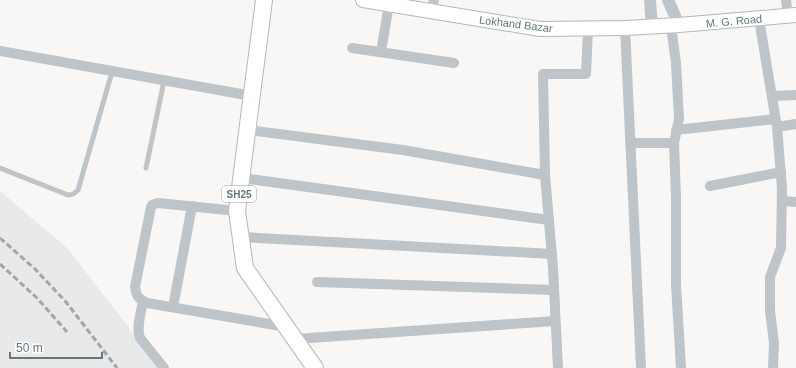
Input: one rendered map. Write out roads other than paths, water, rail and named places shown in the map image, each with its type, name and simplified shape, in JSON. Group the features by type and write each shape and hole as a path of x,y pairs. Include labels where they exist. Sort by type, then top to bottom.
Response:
{"main road":[{"name":"SH25","path":"264,0 237,211 245,268 315,368"},
{"name":"Lokhand Bazar","path":"362,0 389,4 433,6 540,29 625,28 675,25"},
{"name":"M. G. Road","path":"675,25 792,15"}],"street":[{"path":"650,0 652,27"},
{"path":"668,0 675,25 679,119 674,143 676,198 676,284 681,368"},
{"path":"786,0 792,15"},
{"path":"381,52 389,4"},
{"path":"759,19 776,123 782,188 781,248 770,277 770,311 774,343 773,368"},
{"path":"625,28 641,368"},
{"path":"558,368 552,254 545,175 543,74 586,74 588,29"},
{"path":"352,48 454,63"},
{"path":"0,52 252,96"},
{"path":"772,96 796,95"},
{"path":"676,130 776,123 796,124"},
{"path":"248,130 403,150 545,175"},
{"path":"630,143 674,143"},
{"path":"710,186 781,172"},
{"path":"242,178 549,220"},
{"path":"782,201 796,202"},
{"path":"237,211 158,203 152,205 135,287 136,294 139,298 147,303 291,333 555,321"},
{"path":"173,308 192,206"},
{"path":"241,237 552,254"},
{"path":"318,282 554,290"},
{"path":"142,301 138,327 139,335 164,368"}],"lane":[{"path":"0,168 68,195 71,195 78,190 112,72"},
{"path":"146,168 164,81"}],"railway":[{"path":"0,238 35,269 66,302 117,368"},
{"path":"0,264 37,298 67,332"}]}
